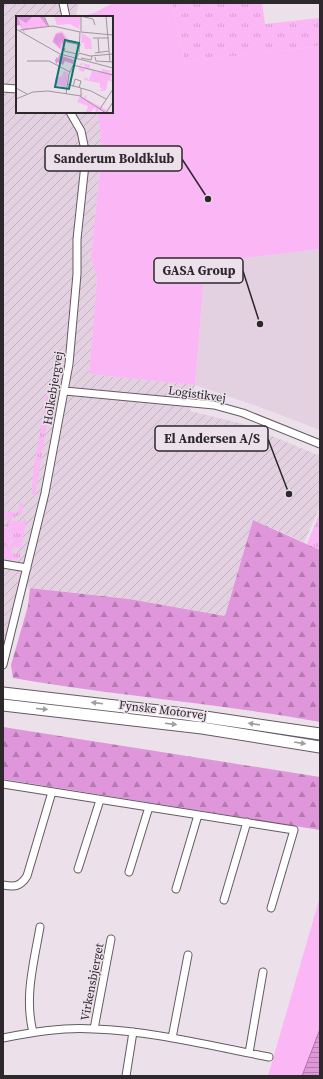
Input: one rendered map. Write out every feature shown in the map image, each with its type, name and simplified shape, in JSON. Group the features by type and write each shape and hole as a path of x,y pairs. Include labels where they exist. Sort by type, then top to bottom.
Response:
{"highway":[{"name":"Fynske Motorvej","path":"3,693 186,714 320,734"},
{"name":"Fynske Motorvej","path":"3,705 202,728 320,746"}],"street":[{"path":"63,3 66,16"},
{"path":"3,88 16,88"},
{"name":"Holkebjergvej","path":"3,664 46,487 64,391 76,291 77,239 86,155 81,131 71,113"},
{"name":"Logistikvej","path":"64,391 214,405 243,413 320,444"},
{"path":"3,564 27,568"},
{"path":"3,784 294,830 271,908"},
{"path":"3,885 17,886 23,883 27,876 52,792"},
{"path":"78,869 100,800"},
{"path":"130,872 149,808"},
{"path":"176,889 198,815"},
{"path":"224,900 247,822"},
{"path":"33,1032 28,1008 40,927"},
{"name":"Virkensbjerget","path":"94,1028 111,939"},
{"path":"172,1038 188,955"},
{"path":"248,1053 263,972"},
{"name":"Virkensbjerget","path":"3,1038 33,1032 94,1028 172,1038 269,1057"},
{"path":"126,1076 133,1032"}],"shaded area":[{"path":"3,3 79,3 75,16 16,16 16,113 98,113 102,150 91,256 97,279 89,374 195,385 190,411 243,424 320,456 320,507 304,542 253,520 225,616 129,599 25,587 13,639 3,638"},
{"path":"320,249 320,430 257,406 195,385 205,263"},
{"path":"320,1029 320,1076 302,1076"}],"green space":[{"path":"113,3 172,3 185,62 320,46 320,249 205,263 195,385 89,374 97,279 91,256 102,150 98,113 113,113 113,16 81,16 94,13"},
{"path":"172,3 262,3 265,24 320,18 320,46 185,62"},
{"path":"48,395 51,398 35,496 32,494 33,473 46,398"},
{"path":"20,502 23,503 22,513 10,520 3,520 3,511 18,513"},
{"path":"320,512 320,550 307,544"},
{"path":"27,517 21,548 14,546 11,551 15,554 20,551 20,557 16,560 3,559 3,548 10,545 13,539 10,529 3,525 12,521 22,522"},
{"path":"253,520 320,550 320,722 282,715 90,690 13,678 11,665 28,606 30,588 129,599 225,616"},
{"path":"3,527 8,529 12,539 9,544 4,547"},
{"path":"3,727 320,777 320,830 3,779"},
{"path":"320,897 320,1076 268,1076"}],"place":[{"name":"Sanderum Boldklub","path":"208,199"},
{"name":"GASA Group","path":"260,324"},
{"name":"El Andersen A/S","path":"289,494"}]}
